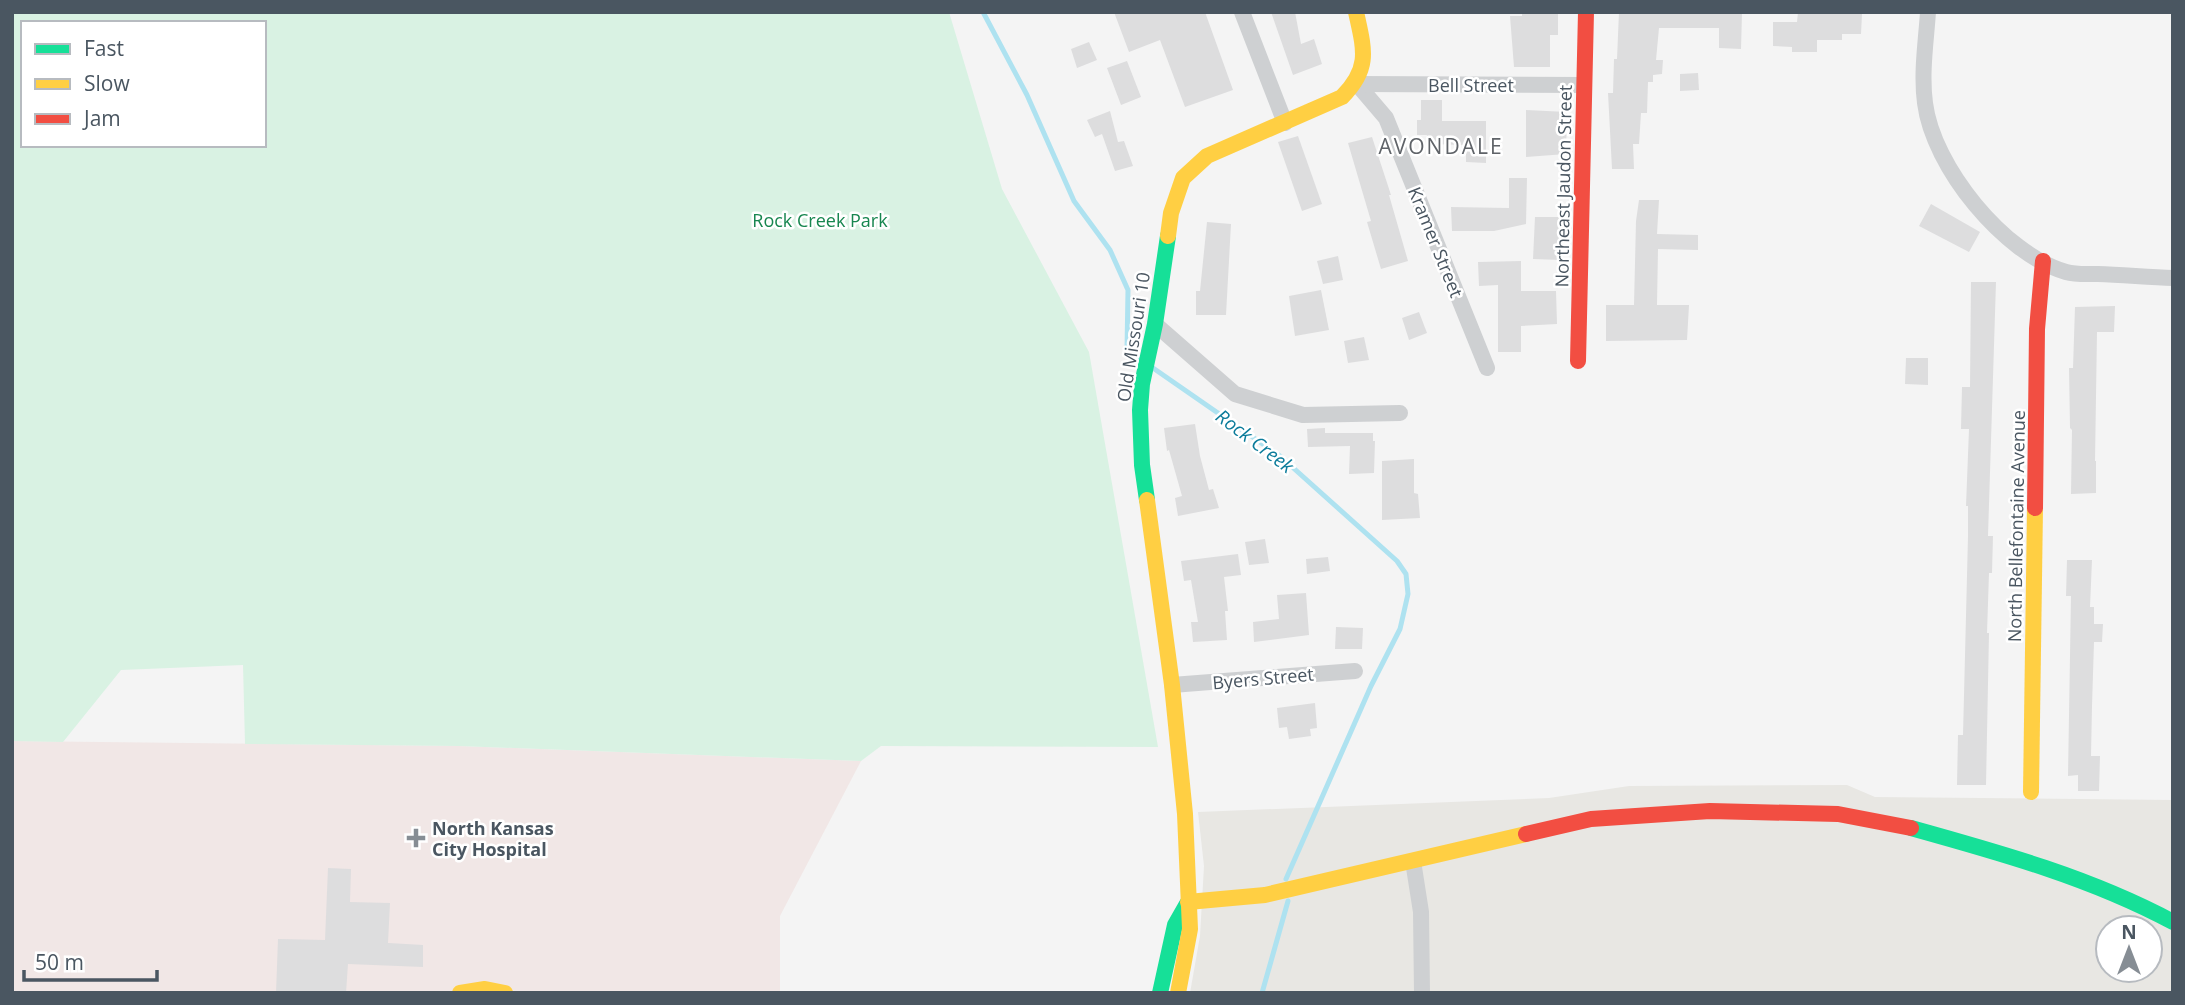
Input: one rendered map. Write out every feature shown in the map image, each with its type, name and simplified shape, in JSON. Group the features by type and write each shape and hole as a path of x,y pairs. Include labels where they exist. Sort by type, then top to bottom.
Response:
{"street":[{"path":"1242,12 1285,123"},
{"path":"1356,12 1363,50 1363,71 1357,83"},
{"name":"Northeast Jaudon Street","path":"1578,361 1586,12"},
{"path":"1928,12 1925,105 1939,146 1972,202 1988,222 2004,236 2067,273 2173,278"},
{"name":"Old Missouri 10","path":"1178,993 1190,929 1185,814 1172,685 1142,465 1140,410 1171,213 1183,178 1207,156 1342,97 1357,83"},
{"name":"Bell Street","path":"1357,83 1584,85"},
{"name":"Kramer Street","path":"1357,83 1385,118 1487,368"},
{"name":"North Bellefontaine Avenue","path":"2031,792 2037,329 2043,261"},
{"path":"1155,324 1235,394 1303,415 1400,413"},
{"name":"Byers Street","path":"1172,685 1355,671"},
{"path":"1160,993 1175,925 1188,902 1265,895 1591,819 1642,813 1739,811 1845,815 1906,827 2029,862 2109,891 2173,922"},
{"path":"1413,861 1420,912 1422,993"},
{"path":"460,993 485,989 505,993"}],"shaded area":[{"name":"North Kansas City Hospital","path":"12,741 459,746 861,761 780,916 780,993 12,993"},
{"path":"1847,785 1875,797 2173,800 2173,993 1190,993 1200,936 1204,866 1198,812 1549,798 1629,786"}],"green space":[{"name":"Rock Creek Park","path":"12,12 949,12 1002,189 1089,352 1158,747 881,746 861,761 459,746 245,744 243,665 121,670 63,742 12,741"}],"building":[{"path":"1114,12 1205,12 1233,90 1185,107 1160,40 1129,52"},
{"path":"1271,12 1295,12 1301,44 1314,39 1322,64 1293,75"},
{"path":"1619,12 1742,13 1741,49 1719,48 1719,28 1659,28 1656,60 1663,60 1662,74 1653,75 1653,82 1648,82 1647,113 1641,113 1639,144 1633,144 1634,169 1612,169 1608,93 1613,93"},
{"path":"1798,12 1862,14 1861,34 1842,34 1842,40 1817,40 1817,52 1792,52 1792,47 1773,46 1773,22 1797,22"},
{"path":"1558,13 1558,35 1550,35 1550,67 1514,67 1510,16"},
{"path":"1089,42 1097,60 1077,68 1071,49"},
{"path":"1127,61 1141,97 1121,105 1107,68"},
{"path":"1698,73 1699,90 1680,91 1680,74"},
{"path":"1421,100 1442,100 1442,121 1486,121 1486,163 1466,162 1466,145 1426,144 1427,135 1417,135 1417,120 1421,120"},
{"path":"1526,110 1567,112 1566,154 1526,157"},
{"path":"1110,111 1118,142 1124,141 1133,166 1115,171 1102,134 1095,137 1087,120"},
{"path":"1298,136 1322,204 1302,211 1278,142"},
{"path":"1372,137 1408,261 1381,269 1367,222 1371,221 1348,143"},
{"path":"1509,178 1527,178 1526,224 1494,231 1452,231 1451,207 1509,208"},
{"path":"1639,200 1659,200 1657,234 1698,235 1698,250 1658,249 1657,305 1689,305 1687,340 1606,341 1606,305 1634,305"},
{"path":"1931,204 1980,232 1969,252 1919,226"},
{"path":"1535,217 1562,217 1561,260 1533,259"},
{"path":"1207,222 1231,224 1226,315 1196,315 1196,291 1200,291"},
{"path":"1338,256 1343,280 1323,284 1317,261"},
{"path":"1521,261 1521,291 1556,291 1557,324 1521,326 1521,352 1498,352 1498,285 1479,286 1478,262"},
{"path":"1971,282 1996,282 1988,536 1993,536 1987,633 1986,785 1957,785 1958,735 1963,735 1968,536 1966,506 1969,429 1961,429 1962,387 1970,387"},
{"path":"1321,290 1329,330 1295,336 1289,296"},
{"path":"2115,306 2114,332 2097,332 2096,493 2071,494 2069,368 2073,368 2075,307"},
{"path":"1419,312 1427,333 1409,340 1402,318"},
{"path":"1364,337 1369,360 1348,363 1344,341"},
{"path":"1906,358 1928,358 1928,385 1905,384"},
{"path":"1195,424 1209,490 1213,489 1219,508 1178,516 1175,498 1182,496 1169,450 1167,451 1164,428"},
{"path":"1325,428 1325,433 1373,433 1374,473 1349,474 1350,446 1308,447 1307,429"},
{"path":"1414,459 1414,493 1418,494 1420,518 1382,520 1382,461"},
{"path":"1265,539 1269,563 1249,565 1245,542"},
{"path":"1238,554 1241,575 1224,577 1228,611 1225,611 1227,640 1193,642 1191,622 1198,622 1191,580 1184,581 1181,561"},
{"path":"1328,557 1330,571 1307,574 1306,559"},
{"path":"2067,560 2092,560 2090,607 2094,607 2094,624 2103,624 2102,642 2094,642 2092,706 2091,756 2100,756 2099,791 2078,791 2078,775 2068,776 2071,596 2066,596"},
{"path":"1306,593 1309,635 1254,642 1253,622 1279,619 1277,595"},
{"path":"1336,627 1363,628 1362,649 1335,649"},
{"path":"1315,703 1317,728 1310,729 1311,736 1289,739 1287,727 1279,728 1277,708"},
{"path":"328,868 351,869 350,902 390,903 388,943 423,945 423,967 348,964 346,993 276,993 278,939 325,940"}],"waterway":[{"name":"Rock Creek","path":"983,12 1027,95 1074,201 1110,250 1128,290 1127,350 1142,360"},
{"name":"Rock Creek","path":"1153,368 1280,456 1397,561 1406,574 1408,594 1400,629 1371,686 1286,879"},
{"name":"Rock Creek","path":"1262,993 1288,901"}],"traffic: fast":[{"path":"1147,500 1142,465 1142,384 1155,324 1168,236"},
{"path":"1911,828 2012,857 2078,880 2173,922"},
{"path":"1160,993 1175,925 1187,904"}],"traffic: slow":[{"path":"1168,236 1171,213 1183,178 1207,156 1342,97 1351,87 1358,77 1363,57 1356,12"},
{"path":"1147,500 1172,685 1185,814 1190,929 1178,993"},
{"path":"2031,792 2035,508"},
{"path":"1188,902 1265,895 1526,834"},
{"path":"460,993 485,989 505,993"}],"traffic: jam":[{"path":"1578,361 1586,12"},
{"path":"2035,508 2037,329 2043,261"},
{"path":"1526,834 1591,819 1710,811 1838,814 1911,828"}],"place":[{"name":"North Kansas City Hospital","path":"416,838"}],"district":[{"name":"AVONDALE","path":"1441,146"}]}
